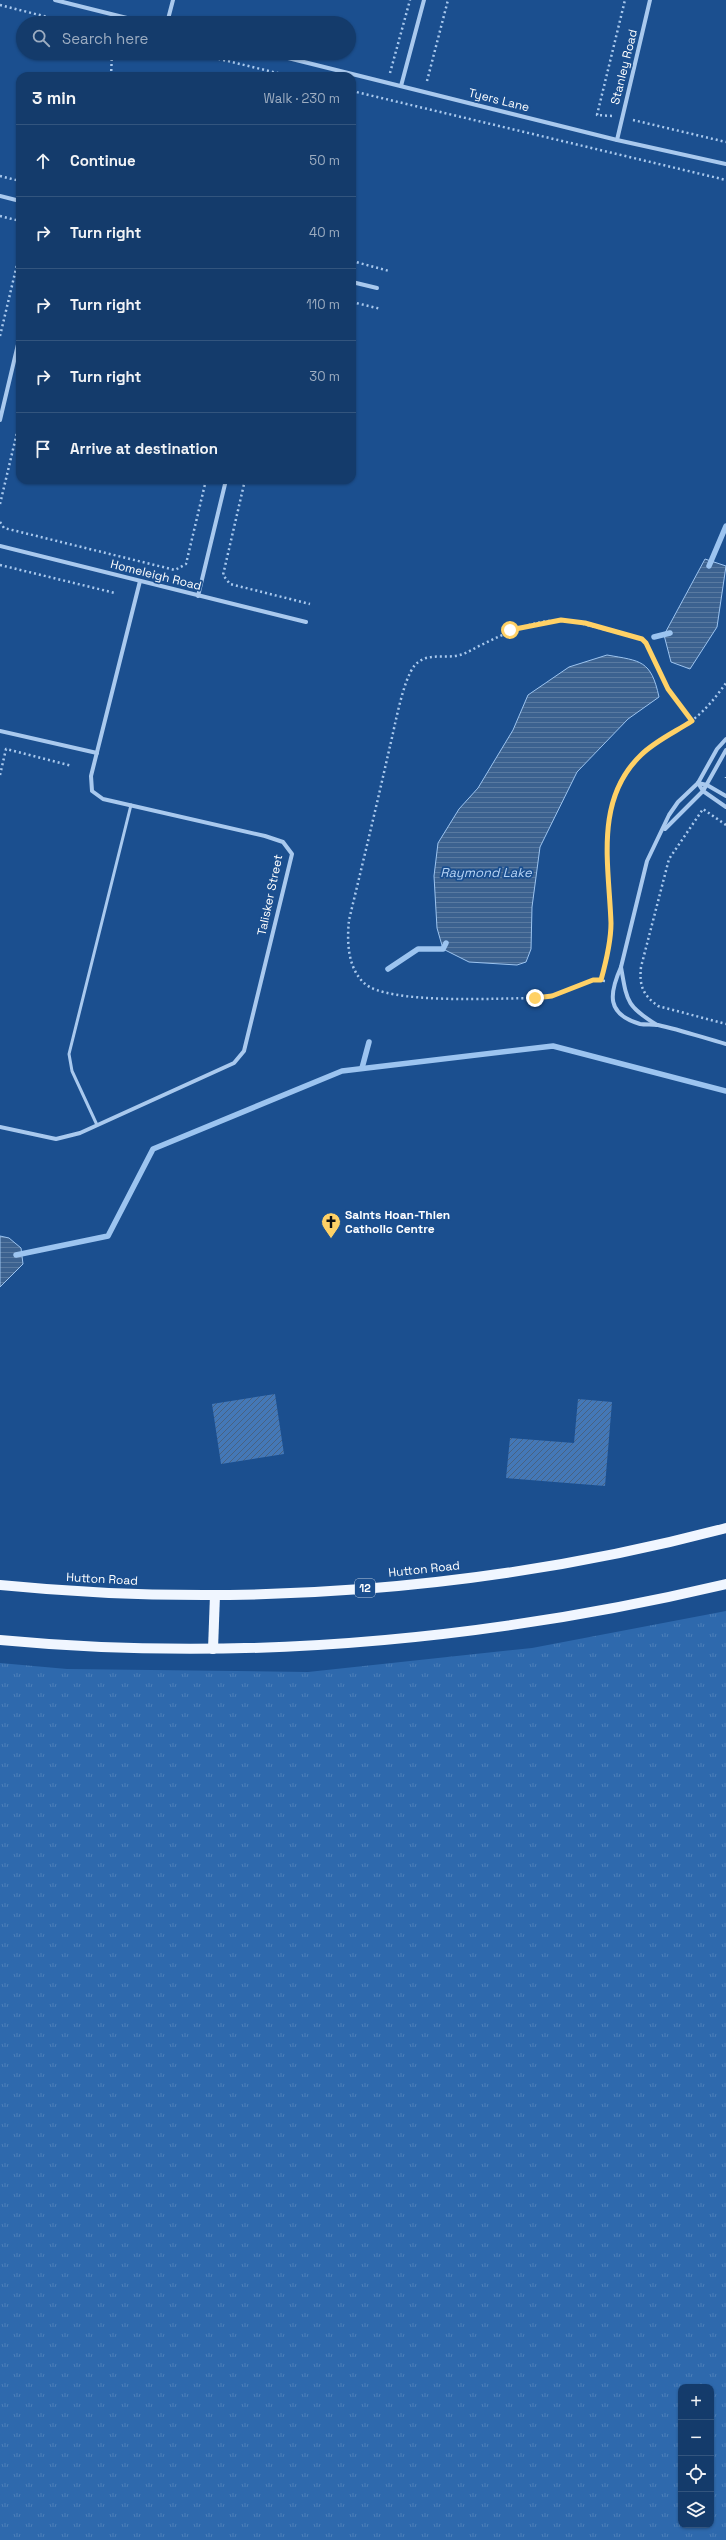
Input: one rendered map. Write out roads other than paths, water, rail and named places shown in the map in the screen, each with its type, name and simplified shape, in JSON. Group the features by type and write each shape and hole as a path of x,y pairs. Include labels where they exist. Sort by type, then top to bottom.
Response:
{"main road":[{"name":"Hutton Road","path":"0,1585 102,1592 215,1594 386,1586 510,1572 646,1548 726,1528"},
{"path":"0,1640 97,1647 213,1649 366,1643 440,1636 599,1612 726,1584"},
{"path":"213,1649 215,1594"}],"street":[{"path":"55,0 119,16"},
{"path":"169,16 173,0"},
{"path":"401,86 424,0"},
{"name":"Stanley Road","path":"616,140 650,0"},
{"name":"Tyers Lane","path":"296,60 344,72"},
{"name":"Tyers Lane","path":"356,75 616,140 726,164"},
{"path":"0,196 16,200"},
{"path":"356,283 377,288"},
{"path":"0,420 16,353"},
{"path":"198,596 225,484"},
{"name":"Homeleigh Road","path":"0,546 306,622"},
{"name":"Talisker Street","path":"0,1127 56,1138 97,1125 234,1063 244,1051 292,854 283,842 265,836 103,799 92,791 91,776 140,581"},
{"path":"0,731 97,753"},
{"path":"726,739 717,749 698,783 678,802 669,816 647,861 621,967 613,983 612,995 618,1011 626,1018 641,1024 657,1025 726,1044"},
{"path":"663,831 707,785 726,750"},
{"path":"698,783 707,785 726,796"},
{"path":"698,783 703,790 726,807"},
{"path":"621,967 628,1000 631,1007 657,1025"}],"lane":[{"path":"97,1125 72,1071 69,1054 131,805"}],"water":[{"path":"705,559 726,566 717,627 690,669 671,662 664,635"},
{"name":"Raymond Lake","path":"607,655 636,661 643,664 652,676 659,697 628,719 577,772 540,847 532,907 531,949 526,962 517,965 469,962 443,949 437,928 434,876 438,843 459,809 478,788 513,730 528,695 569,667"},
{"path":"0,1236 9,1238 21,1248 23,1264 0,1287"}],"waterway":[{"path":"709,566 726,526"},
{"path":"654,637 670,633"},
{"path":"388,969 418,949 443,949 446,943"},
{"path":"362,1068 369,1042"},
{"path":"16,1255 108,1236 153,1149 342,1071 553,1046 726,1091"}],"place":[{"name":"Saints Hoan-Thien Catholic Centre","path":"331,1239"}]}
